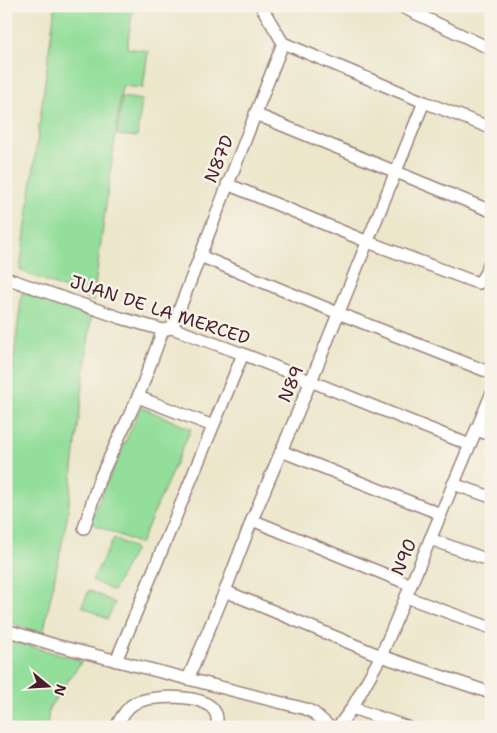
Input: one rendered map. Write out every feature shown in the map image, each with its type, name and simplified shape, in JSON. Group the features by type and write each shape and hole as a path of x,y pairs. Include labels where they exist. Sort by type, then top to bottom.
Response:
{"street":[{"path":"261,6 283,42 424,102 491,128"},
{"path":"400,6 491,49"},
{"name":"N87D","path":"84,528 99,480 200,256 283,42"},
{"name":"N89","path":"188,679 424,102"},
{"path":"255,114 491,212"},
{"path":"227,184 472,282 479,283 491,258"},
{"path":"200,256 491,374"},
{"name":"JUAN DE LA MERCED","path":"6,278 108,313 168,329 243,354 470,445"},
{"path":"116,661 243,354"},
{"name":"N90","path":"338,727 352,708 381,656 491,395"},
{"path":"138,397 214,426"},
{"path":"476,430 491,435"},
{"path":"281,450 441,514"},
{"path":"453,484 491,497"},
{"path":"252,520 411,585"},
{"path":"430,539 491,561"},
{"path":"224,591 381,656 491,693"},
{"path":"406,598 491,628"},
{"path":"6,630 55,645 306,709 314,713 330,727"},
{"path":"116,727 120,719 133,704 149,699 166,697 185,698 208,704 215,711 218,721 217,727"},
{"path":"352,708 407,727"}],"green space":[{"path":"55,6 133,6 127,48 148,51 143,88 122,86 93,301 20,270"},
{"path":"122,97 142,100 137,137 117,135"},
{"path":"22,292 91,318 67,519 43,634 6,621 6,421"},
{"path":"141,407 191,429 140,544 89,522"},
{"path":"114,538 135,549 113,591 92,580"},
{"path":"89,590 115,603 107,619 82,606"},
{"path":"6,639 82,661 49,708 47,727 6,727"}]}
